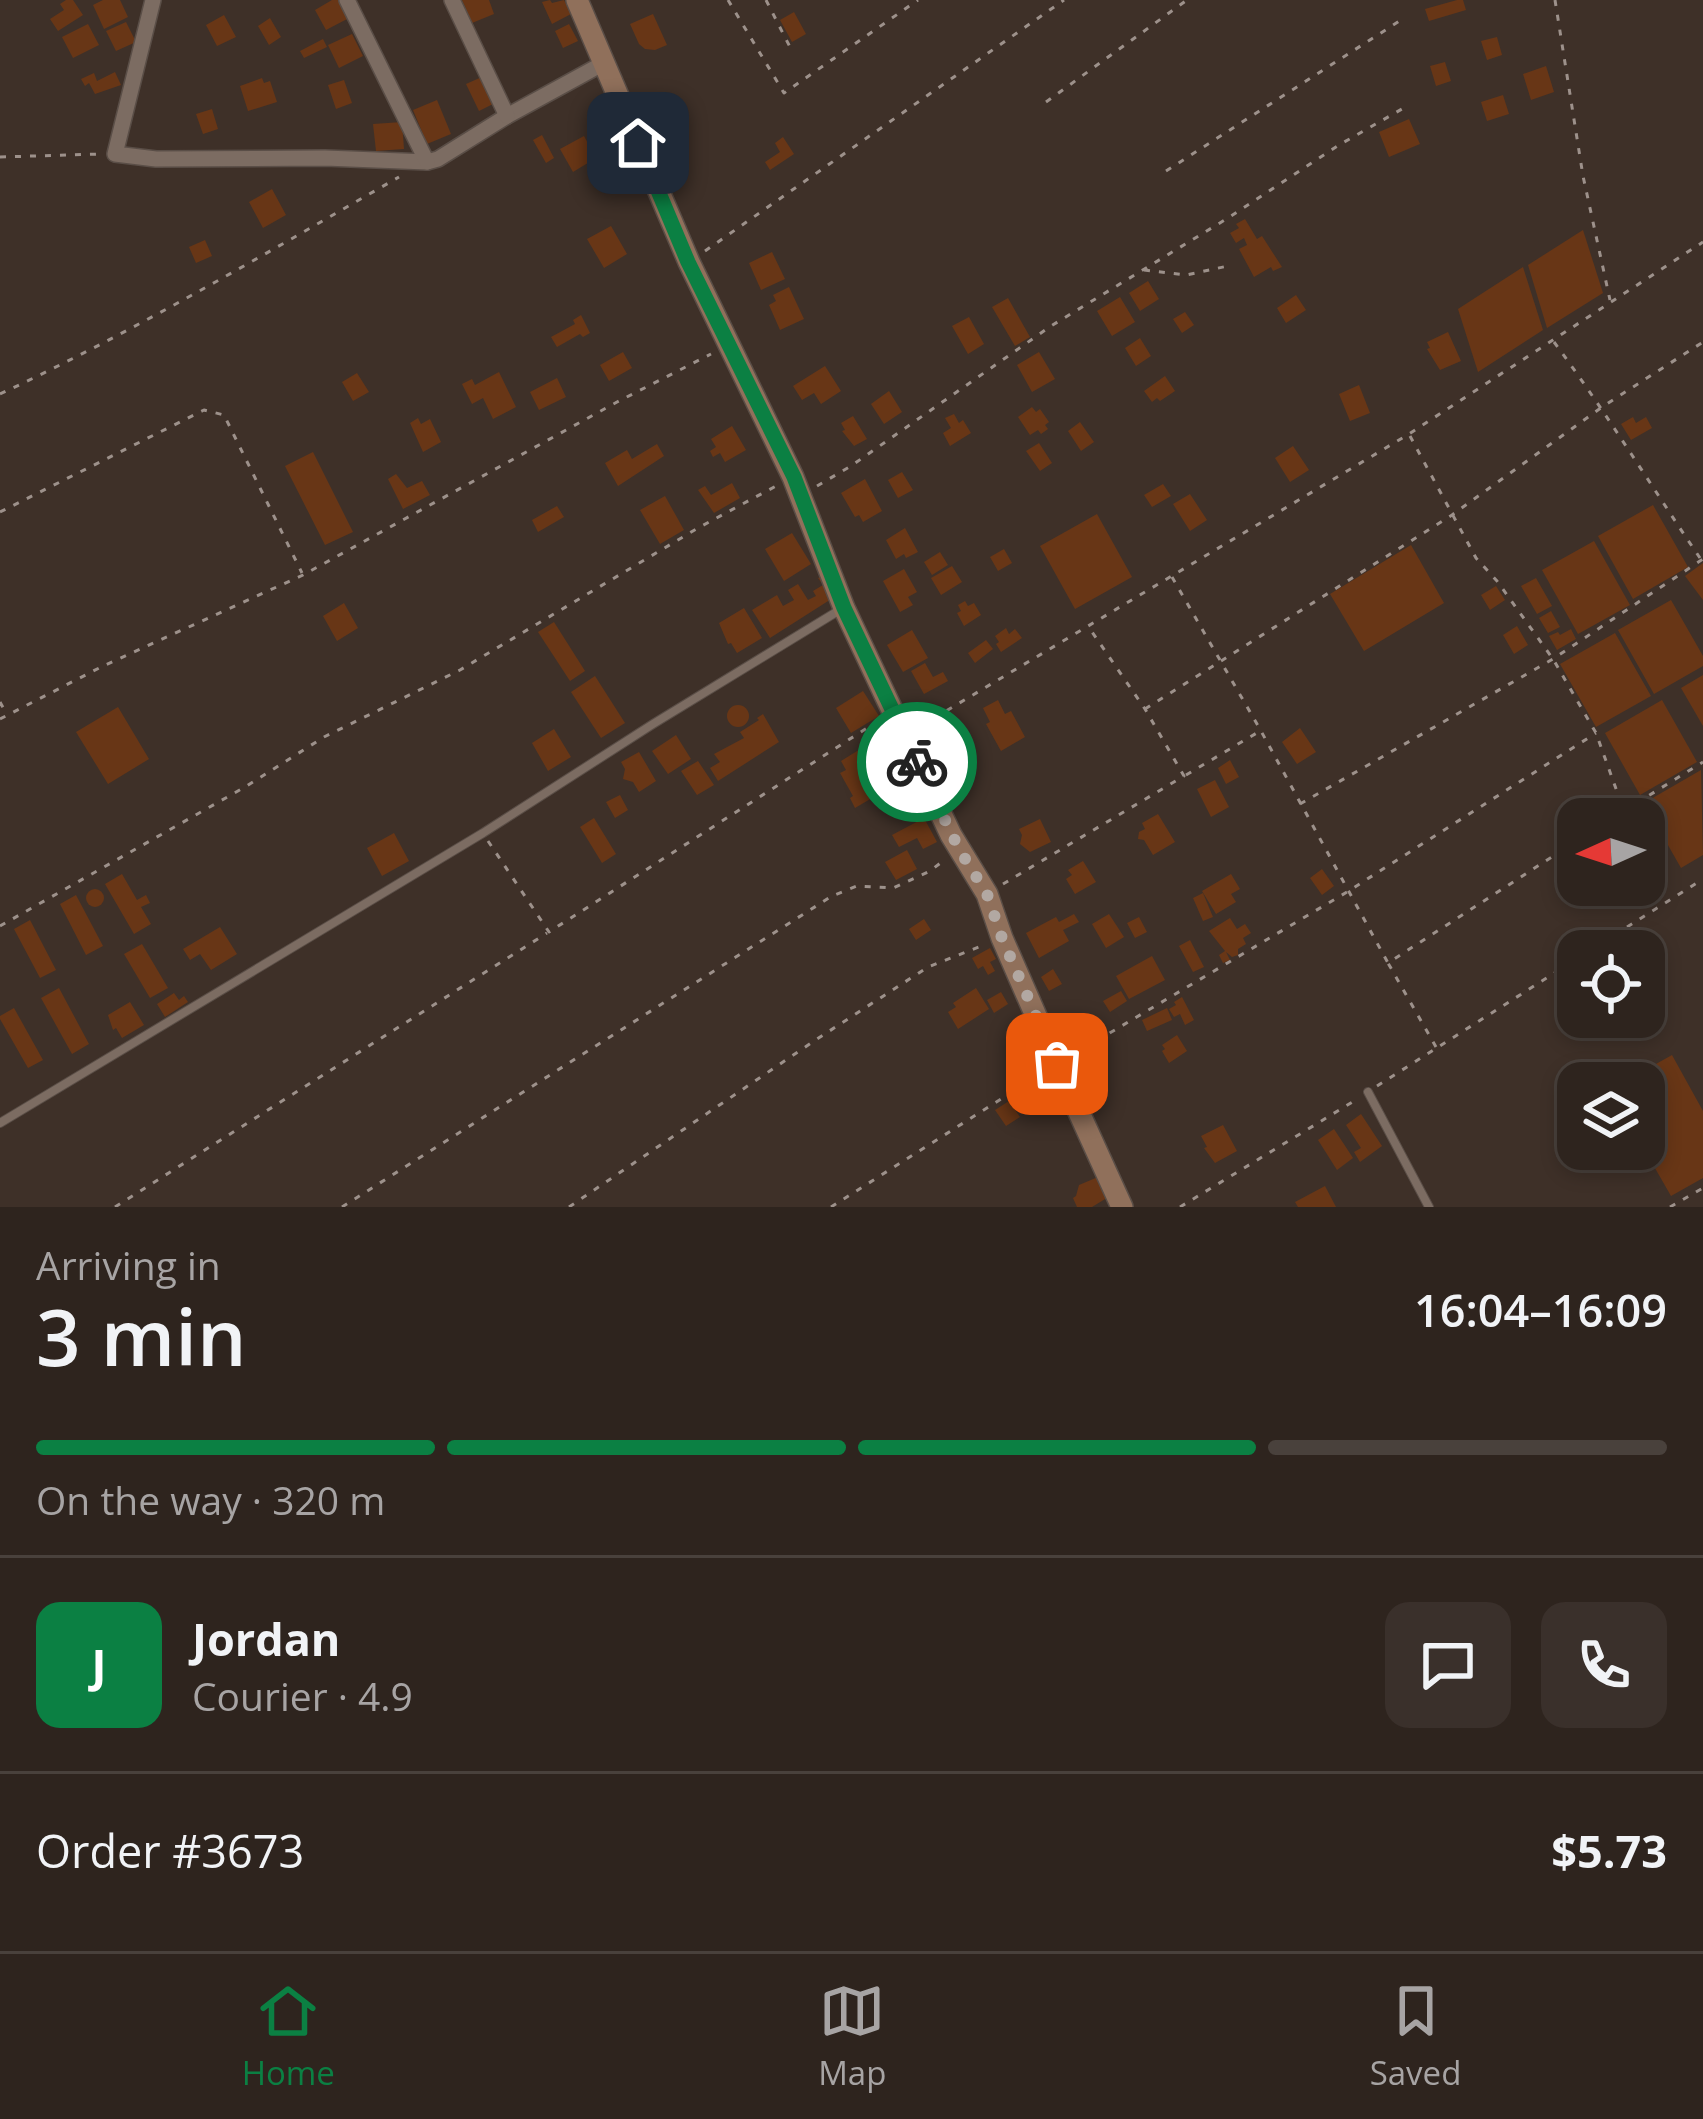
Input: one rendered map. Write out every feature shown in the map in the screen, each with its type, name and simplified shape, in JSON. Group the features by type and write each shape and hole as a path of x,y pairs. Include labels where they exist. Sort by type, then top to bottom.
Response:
{"street":[{"path":"153,0 115,154 156,159 427,162 604,63"},
{"path":"347,0 427,162"},
{"path":"452,0 507,116"},
{"path":"578,0 688,262 797,485 844,608 904,736 959,849 987,894 1002,938 1122,1207"}],"lane":[{"path":"0,1123 483,833 844,608"},
{"path":"1368,1092 1429,1207"}],"path":[{"path":"728,0 784,93 918,0"},
{"path":"766,0 791,49"},
{"path":"688,262 1064,0"},
{"path":"1046,102 1187,0"},
{"path":"1556,0 1583,176 1610,302"},
{"path":"1166,171 1401,20"},
{"path":"0,926 324,737 460,670 698,528 851,466 1051,326 1402,109"},
{"path":"0,157 115,154"},
{"path":"0,394 427,162"},
{"path":"904,736 1409,434 1703,242"},
{"path":"1142,270 1186,275 1228,266"},
{"path":"1300,804 1553,659 1702,559 1553,341"},
{"path":"1145,709 1452,515 1602,407 1703,342"},
{"path":"0,719 303,575 729,345"},
{"path":"0,512 205,410 224,416 303,575"},
{"path":"1409,434 1476,558 1553,659 1596,733 1619,798"},
{"path":"1172,577 1436,1048"},
{"path":"1089,627 1184,776"},
{"path":"0,703 7,714"},
{"path":"115,1207 895,711"},
{"path":"987,894 1261,731"},
{"path":"830,1207 1057,1064 1347,892 1596,733"},
{"path":"1645,798 1703,762"},
{"path":"483,833 549,932"},
{"path":"342,1207 832,896 857,886 893,888 930,871 959,849"},
{"path":"1388,963 1557,854"},
{"path":"1622,930 1703,879"},
{"path":"569,1207 928,967 1002,938"},
{"path":"1180,1207 1557,971"},
{"path":"1670,1207 1703,1188"}],"building":[{"path":"73,0 83,15 58,31 50,19 64,10 60,4"},
{"path":"120,0 128,17 104,29 93,5"},
{"path":"339,0 349,18 326,30 315,10"},
{"path":"462,0 489,0 494,14 472,23"},
{"path":"564,0 571,14 552,24 542,2"},
{"path":"1463,0 1466,10 1429,21 1425,9"},
{"path":"794,12 806,34 792,42 780,20"},
{"path":"653,14 667,45 655,50 639,44 630,24"},
{"path":"224,15 236,37 217,46 206,25"},
{"path":"270,18 281,37 269,45 258,26"},
{"path":"126,22 136,42 116,51 106,31"},
{"path":"88,24 99,45 73,58 62,37"},
{"path":"569,24 578,41 563,48 555,31"},
{"path":"352,34 363,56 339,68 328,45"},
{"path":"1497,37 1502,55 1487,60 1481,41"},
{"path":"323,39 327,47 304,58 300,51"},
{"path":"1445,62 1451,81 1436,86 1430,66"},
{"path":"1546,66 1554,92 1531,100 1523,74"},
{"path":"115,72 121,85 95,94 81,79 94,73 97,81"},
{"path":"484,76 497,102 479,111 466,84"},
{"path":"262,78 264,83 270,81 277,102 248,111 240,86"},
{"path":"344,80 352,103 336,109 328,85"},
{"path":"1503,95 1509,114 1487,121 1481,102"},
{"path":"675,96 688,124 663,136 650,108"},
{"path":"437,100 451,134 427,144 413,110"},
{"path":"212,109 218,129 203,134 196,114"},
{"path":"1409,119 1420,144 1389,157 1379,132"},
{"path":"402,122 404,149 376,151 373,124"},
{"path":"542,135 554,158 546,163 533,140"},
{"path":"584,136 596,158 573,172 560,149"},
{"path":"783,137 794,154 770,170 765,162 780,152 775,143"},
{"path":"272,189 286,215 263,228 249,202"},
{"path":"1245,219 1282,267 1273,271 1271,267 1254,277 1239,249 1247,245 1244,238 1236,243 1230,233"},
{"path":"611,226 627,254 604,268 587,239"},
{"path":"1583,230 1603,293 1547,328 1528,265"},
{"path":"205,240 212,256 196,263 189,247"},
{"path":"772,252 785,279 761,290 749,263"},
{"path":"1523,267 1543,330 1478,372 1458,309"},
{"path":"1148,281 1159,299 1140,311 1129,293"},
{"path":"789,287 804,319 780,330 769,305 776,301 773,295"},
{"path":"1296,295 1306,310 1286,323 1277,308"},
{"path":"1120,297 1135,322 1112,336 1097,311"},
{"path":"1008,298 1030,337 1015,346 992,307"},
{"path":"1185,312 1194,325 1182,333 1173,319"},
{"path":"581,315 590,333 557,347 551,337 575,324 573,320"},
{"path":"969,317 984,344 968,354 952,326"},
{"path":"1448,332 1461,361 1440,370 1427,342"},
{"path":"1140,338 1151,356 1136,366 1125,348"},
{"path":"623,352 632,368 609,381 600,365"},
{"path":"1039,352 1055,379 1032,392 1017,365"},
{"path":"825,366 841,391 821,404 814,393 802,400 793,386"},
{"path":"499,372 516,407 493,419 483,398 472,404 462,384 472,379 475,385"},
{"path":"357,373 369,392 353,401 342,382"},
{"path":"1165,376 1175,391 1152,402 1144,391"},
{"path":"557,378 566,397 539,410 530,392"},
{"path":"1359,385 1370,413 1350,421 1339,394"},
{"path":"889,391 902,412 884,424 871,404"},
{"path":"1032,407 1036,412 1040,409 1049,422 1041,434 1038,430 1030,435 1018,417"},
{"path":"954,414 971,433 950,446 943,433 951,428 945,418"},
{"path":"853,416 867,439 854,446 841,423"},
{"path":"1633,417 1636,423 1646,417 1652,428 1631,440 1621,424"},
{"path":"418,418 421,424 430,419 441,442 423,452 410,423"},
{"path":"1080,422 1094,442 1081,451 1068,431"},
{"path":"732,426 746,450 725,462 720,453 713,457 710,451 716,447 711,439"},
{"path":"1039,443 1052,463 1040,471 1026,451"},
{"path":"657,444 664,456 618,486 605,463 627,450 632,459"},
{"path":"1293,446 1309,470 1290,482 1275,458"},
{"path":"313,452 353,532 325,545 285,466"},
{"path":"902,472 913,490 898,498 888,480"},
{"path":"396,474 407,488 422,481 430,495 403,509 388,479"},
{"path":"865,479 882,511 863,522 841,493"},
{"path":"732,483 740,498 714,513 698,490 705,486 711,495"},
{"path":"1163,484 1171,496 1152,507 1144,495"},
{"path":"1190,494 1207,520 1190,531 1173,504"},
{"path":"665,496 684,530 660,544 640,510"},
{"path":"1653,505 1688,567 1633,599 1598,536"},
{"path":"557,506 564,517 538,532 532,520"},
{"path":"1097,514 1132,577 1075,609 1040,546"},
{"path":"905,528 918,552 896,559 886,540"},
{"path":"792,533 811,564 784,581 765,549"},
{"path":"1594,541 1630,605 1578,634 1542,570"},
{"path":"1411,545 1444,603 1364,651 1330,594"},
{"path":"1004,549 1012,563 998,571 990,557"},
{"path":"940,552 948,565 932,575 924,562"},
{"path":"1703,563 1703,600 1685,576"},
{"path":"952,566 962,582 941,595 931,578"},
{"path":"904,569 917,592 908,597 913,605 900,612 883,581"},
{"path":"823,576 836,596 770,638 752,610 777,595 783,606 794,600 788,590 798,584 808,600 823,585 818,578"},
{"path":"1536,578 1552,606 1537,614 1521,586"},
{"path":"1496,586 1505,600 1490,610 1481,595"},
{"path":"1671,600 1703,656 1703,666 1654,694 1618,630"},
{"path":"965,601 968,606 974,603 981,615 964,626 957,613 961,611 958,605"},
{"path":"344,603 358,628 337,641 323,616"},
{"path":"744,608 762,638 737,653 719,623"},
{"path":"1551,611 1560,627 1548,633 1539,618"},
{"path":"554,622 585,671 570,681 538,632"},
{"path":"1517,626 1528,645 1514,654 1503,635"},
{"path":"1006,628 1009,634 1015,629 1022,638 1001,652 995,636"},
{"path":"1571,629 1576,639 1557,650 1549,636"},
{"path":"912,630 928,658 903,672 887,645"},
{"path":"1615,633 1651,696 1596,727 1560,664"},
{"path":"986,640 993,649 975,663 968,653"},
{"path":"925,663 933,677 943,672 948,681 924,694 911,671"},
{"path":"1703,675 1703,726 1681,688"},
{"path":"595,676 625,723 601,738 571,692"},
{"path":"863,691 879,716 851,733 836,708"},
{"path":"998,700 1005,714 1011,711 1025,737 1001,751 983,708"},
{"path":"1662,700 1697,762 1640,795 1605,733"},
{"path":"738,705 749,716 738,727 727,716"},
{"path":"118,707 149,759 108,784 76,732"},
{"path":"763,714 779,742 718,781 710,768 720,762 714,754 744,738 740,732"},
{"path":"880,726 893,742 886,746 902,772 885,782 889,788 855,808 840,773 846,770 841,761 870,743 865,734"},
{"path":"1300,728 1316,752 1297,764 1282,742"},
{"path":"554,729 571,757 548,771 532,743"},
{"path":"676,735 691,759 668,774 652,751"},
{"path":"639,752 656,781 639,792 633,782 623,779 621,762"},
{"path":"1230,760 1239,777 1226,784 1218,768"},
{"path":"698,761 714,785 697,795 681,771"},
{"path":"1701,770 1703,855 1681,868 1665,840 1665,798 1653,798"},
{"path":"1215,780 1229,807 1211,817 1197,789"},
{"path":"620,795 628,810 615,818 606,802"},
{"path":"1158,814 1175,842 1153,855 1144,840 1138,839 1145,829 1142,823"},
{"path":"594,818 616,854 602,863 580,827"},
{"path":"924,818 937,842 923,849 917,838 899,847 892,835"},
{"path":"1040,819 1051,842 1030,852 1020,844 1019,829"},
{"path":"394,833 409,861 382,876 367,848"},
{"path":"907,850 917,869 896,880 885,862"},
{"path":"1083,861 1096,882 1075,894 1066,879 1072,875 1068,870"},
{"path":"1322,869 1334,886 1322,895 1310,878"},
{"path":"122,874 137,900 146,895 150,903 141,907 151,924 134,934 105,884"},
{"path":"1231,874 1240,889 1231,894 1236,902 1216,914 1202,891"},
{"path":"95,889 104,898 95,907 86,898"},
{"path":"1203,893 1213,917 1203,921 1193,898"},
{"path":"76,895 103,946 86,955 60,904"},
{"path":"1074,914 1079,922 1063,930 1069,941 1039,958 1026,933 1056,917 1059,922"},
{"path":"1109,914 1124,937 1106,948 1092,924"},
{"path":"1139,917 1147,932 1135,938 1127,923"},
{"path":"1230,918 1237,929 1245,924 1251,933 1243,938 1246,944 1238,955 1226,952 1230,960 1223,963 1219,955 1225,951 1209,931"},
{"path":"924,919 931,930 916,940 909,929"},
{"path":"30,920 56,970 40,978 14,929"},
{"path":"220,927 237,954 211,970 200,954 190,960 183,949"},
{"path":"1190,940 1204,967 1193,972 1179,946"},
{"path":"142,944 168,988 150,998 124,954"},
{"path":"990,948 996,959 990,962 995,971 988,975 972,958"},
{"path":"1152,956 1165,980 1129,999 1116,976"},
{"path":"1053,969 1062,984 1049,991 1041,977"},
{"path":"59,988 89,1044 72,1054 41,998"},
{"path":"976,988 989,1009 958,1029 948,1012"},
{"path":"1121,991 1127,1001 1110,1012 1103,1001"},
{"path":"1001,992 1008,1004 994,1013 987,1000"},
{"path":"174,993 188,1002 165,1017 157,1004"},
{"path":"1182,997 1194,1020 1185,1025 1180,1014 1174,1017 1169,1009"},
{"path":"130,1002 144,1025 122,1038 108,1015"},
{"path":"14,1008 43,1060 28,1068 0,1019"},
{"path":"1167,1008 1172,1020 1147,1031 1142,1020"},
{"path":"1177,1035 1187,1051 1169,1063 1162,1045"},
{"path":"1672,1055 1703,1111 1703,1178 1671,1196 1656,1170 1665,1170 1665,1062 1660,1062"},
{"path":"1009,1101 1020,1117 1006,1126 995,1110"},
{"path":"1361,1114 1382,1146 1360,1162 1354,1152 1361,1148 1346,1125"},
{"path":"1223,1125 1237,1151 1215,1163 1201,1136"},
{"path":"1334,1129 1353,1158 1337,1170 1318,1140"},
{"path":"1098,1177 1110,1196 1092,1207 1077,1207 1073,1198 1079,1185"},
{"path":"1325,1186 1336,1207 1298,1207 1295,1202"}],"way so far":[{"path":"917,762 959,849 987,894 1057,1064"}],"route":[{"path":"638,143 688,262 794,477 844,608 917,762"}]}
